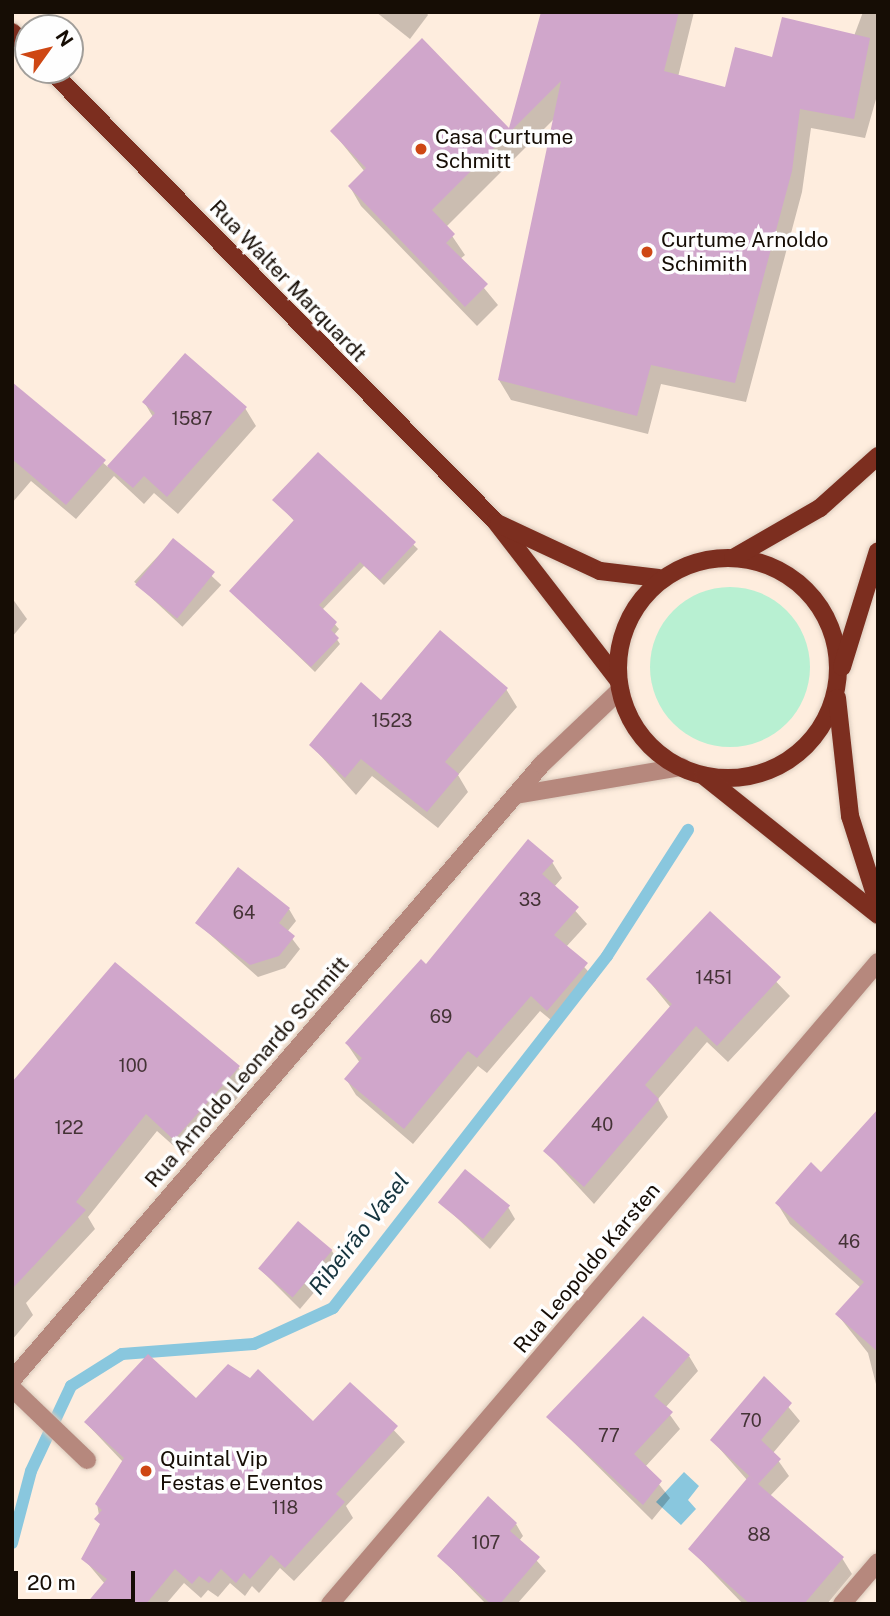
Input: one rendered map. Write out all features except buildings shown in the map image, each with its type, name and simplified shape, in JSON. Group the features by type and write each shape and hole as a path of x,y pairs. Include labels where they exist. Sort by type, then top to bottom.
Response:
{"main road":[{"name":"Rua Walter Marquardt","path":"64,84 496,522 619,685"},
{"path":"878,456 820,508 733,558 659,578 624,622 619,685 646,742 682,767 704,776 878,915"},
{"name":"Rua Walter Marquardt","path":"496,522 600,571 659,578"},
{"path":"878,551 841,670 837,698 850,816 878,904"},
{"path":"733,558 766,564 794,580 820,607 841,670"},
{"path":"704,776 759,775 784,764 806,747 837,698"}],"street":[{"name":"Rua Arnoldo Leonardo Schmitt","path":"12,1380 516,795 580,722 619,685"},
{"path":"516,795 682,767"},
{"name":"Rua Leopoldo Karsten","path":"330,1604 878,962"},
{"path":"12,1388 87,1460"},
{"path":"842,1604 878,1562"}],"green space":[{"path":"730,587 760,594 786,611 803,637 810,667 803,697 786,723 760,740 730,747 700,740 674,723 657,697 650,667 657,637 674,611 700,594"}],"water":[{"path":"684,1472 699,1486 688,1500 696,1509 681,1525 656,1502"}],"waterway":[{"name":"Ribeirão Vasel","path":"12,1543 31,1471 71,1386 122,1354 254,1344 333,1308 607,956 688,830"}],"place":[{"name":"Casa Curtume Schmitt","path":"421,149"},
{"name":"Curtume Arnoldo Schimith","path":"647,252"},
{"name":"Quintal Vip Festas e Eventos","path":"146,1471"}]}
